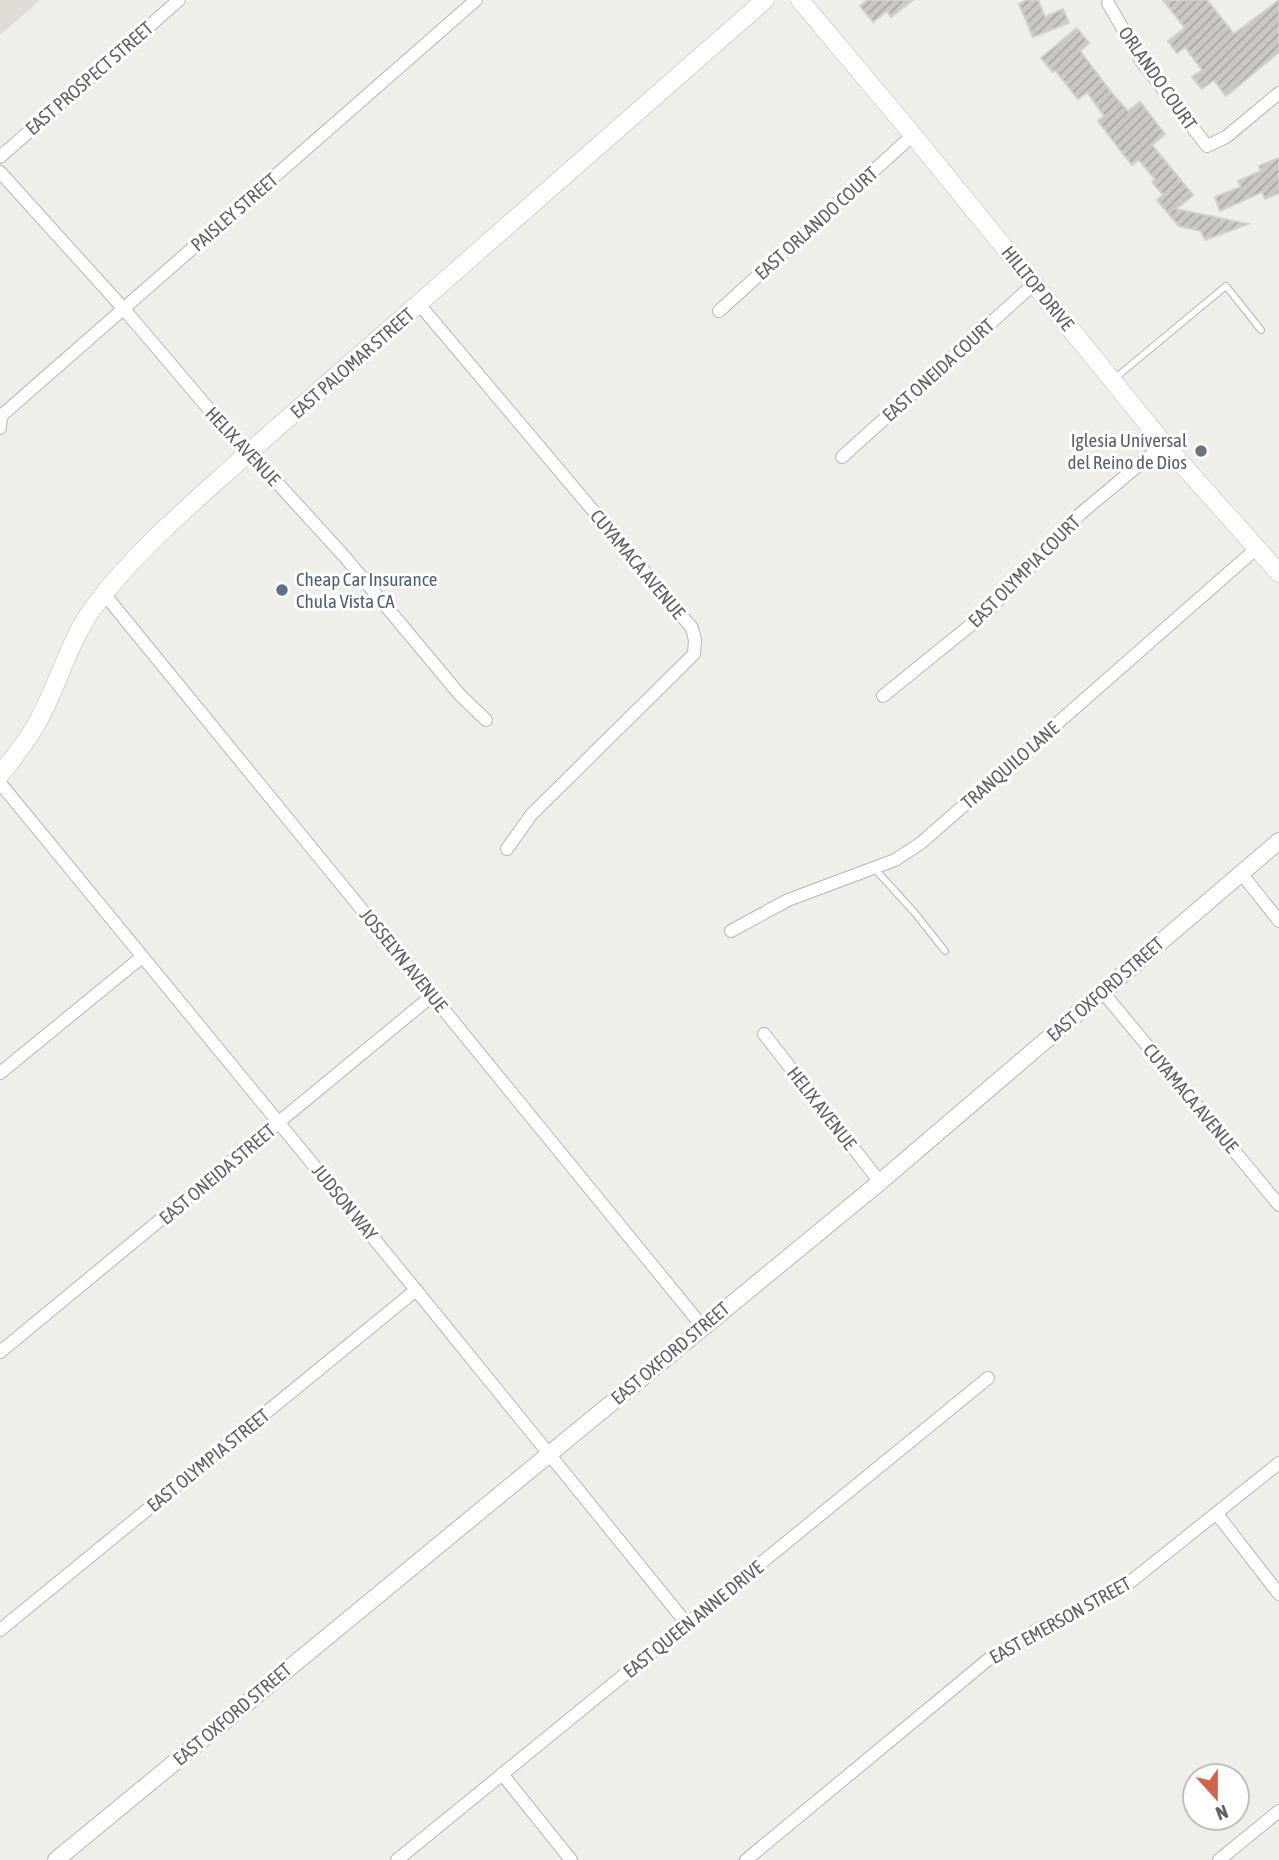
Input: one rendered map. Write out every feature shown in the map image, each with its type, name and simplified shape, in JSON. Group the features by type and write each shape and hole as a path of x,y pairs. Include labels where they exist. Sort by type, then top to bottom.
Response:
{"main road":[{"name":"EAST PALOMAR STREET","path":"0,775 38,721 74,641 93,608 131,563 247,454 765,0"},
{"name":"HILLTOP DRIVE","path":"800,0 914,135 1164,444 1279,573"}],"street":[{"name":"EAST PROSPECT STREET","path":"0,157 179,0"},
{"name":"PAISLEY STREET","path":"0,428 1,415 476,0"},
{"name":"ORLANDO COURT","path":"1108,3 1142,62 1207,146 1226,136 1279,93"},
{"name":"EAST ORLANDO COURT","path":"719,311 914,135"},
{"name":"HELIX AVENUE","path":"0,172 123,308 247,454 271,476 344,556 453,687 486,720"},
{"name":"EAST ONEIDA COURT","path":"842,457 1035,283"},
{"name":"CUYAMACA AVENUE","path":"419,304 692,628 695,640 694,654 531,815 507,849"},
{"name":"EAST OLYMPIA COURT","path":"883,696 988,611 1080,514 1164,444"},
{"name":"TRANQUILO LANE","path":"731,931 788,900 895,860 920,843 1257,548"},
{"name":"JOSSELYN AVENUE","path":"105,595 702,1326"},
{"name":"JUDSON WAY","path":"0,783 687,1624"},
{"name":"EAST OXFORD STREET","path":"56,1860 880,1182 1279,841"},
{"path":"1241,873 1279,920"},
{"path":"0,1073 142,957"},
{"name":"CUYAMACA AVENUE","path":"1102,991 1279,1205"},
{"name":"EAST ONEIDA STREET","path":"0,1352 433,995"},
{"name":"HELIX AVENUE","path":"764,1034 880,1182"},
{"name":"EAST OLYMPIA STREET","path":"0,1630 416,1290"},
{"name":"EAST QUEEN ANNE DRIVE","path":"397,1860 988,1378"},
{"name":"EAST EMERSON STREET","path":"746,1860 990,1658 1040,1628 1124,1587 1279,1463"},
{"path":"1217,1514 1279,1594"},
{"path":"502,1774 572,1860"},
{"path":"1219,1860 1279,1811"}],"lane":[{"path":"1112,380 1226,286 1261,330"},
{"path":"874,868 945,951"}],"shaded area":[{"path":"0,0 40,0 0,35"}],"building":[{"path":"867,0 913,0 891,17 887,11 873,22 860,6"},
{"path":"1027,0 1038,0 1045,17 1063,9 1069,23 1033,37 1019,4"},
{"path":"1163,0 1207,0 1234,34 1279,0 1279,52 1226,96 1214,80 1202,89 1192,77 1202,70 1185,47 1177,53 1168,41 1185,28"},
{"path":"1077,28 1089,43 1080,51 1115,97 1128,111 1140,102 1165,134 1152,145 1193,195 1176,209 1248,224 1205,240 1201,231 1179,226 1157,200 1163,195 1152,182 1155,179 1139,160 1132,165 1098,121 1104,116 1087,92 1078,99 1055,70 1053,72 1041,58"},
{"path":"1279,158 1279,193 1265,199 1262,192 1220,211 1215,197 1241,187 1238,181 1261,171 1259,166"}],"place":[{"name":"Iglesia Universal del Reino de Dios","path":"1201,451"},
{"name":"Cheap Car Insurance Chula Vista CA","path":"282,590"}]}
